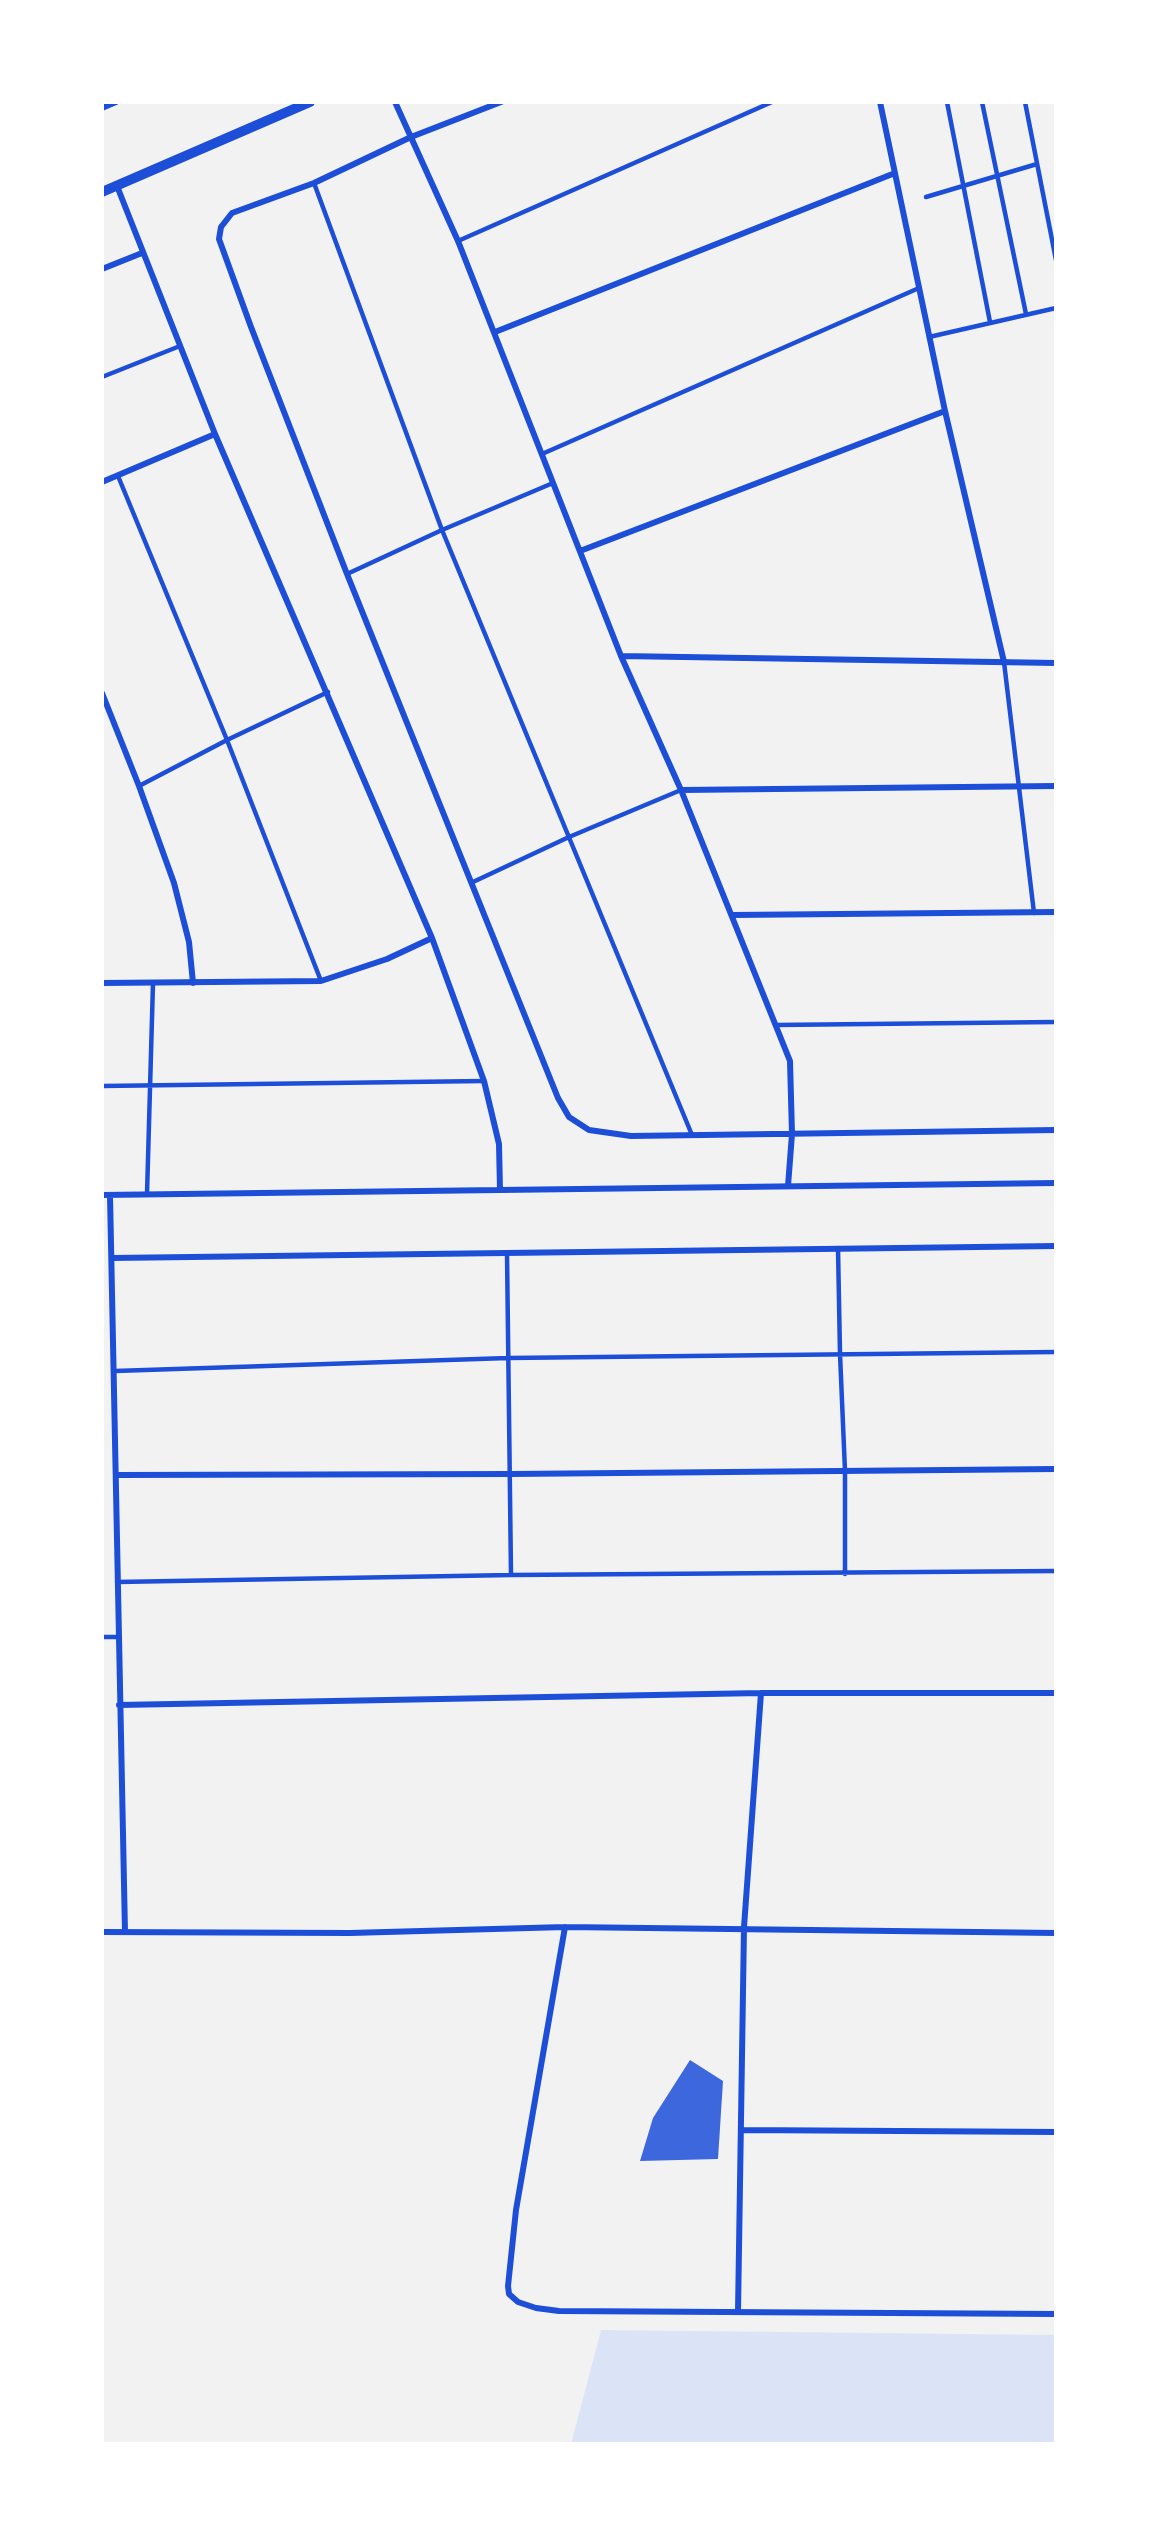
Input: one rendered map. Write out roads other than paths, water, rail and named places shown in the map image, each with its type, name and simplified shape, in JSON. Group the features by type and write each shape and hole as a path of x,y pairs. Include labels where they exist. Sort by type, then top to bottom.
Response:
{"street":[{"path":"102,108 116,102"},
{"path":"102,192 310,102"},
{"path":"395,102 458,241 621,656 681,790 790,1061 792,1134 788,1186"},
{"path":"501,102 411,137 314,183 232,213 221,227 219,238 250,327 347,574 473,882 558,1098 569,1117 589,1130 631,1136 1056,1130"},
{"path":"880,102 945,411 1004,662"},
{"path":"495,332 895,173"},
{"path":"117,186 215,434 432,938 484,1082 499,1144 500,1190"},
{"path":"102,270 142,253"},
{"path":"580,551 945,411"},
{"path":"102,482 215,434"},
{"path":"621,656 1056,663"},
{"path":"102,693 174,883 189,942 193,983"},
{"path":"681,790 1056,786"},
{"path":"732,915 1056,912"},
{"path":"102,982 321,981 387,959 432,938"},
{"path":"102,1195 1056,1183"},
{"path":"110,1195 125,1932"},
{"path":"112,1258 1056,1246"},
{"path":"117,1475 1056,1469"},
{"path":"119,1705 761,1693 1056,1693"},
{"path":"738,2313 744,1927 761,1693"},
{"path":"565,1927 516,2210 508,2276 509,2294 518,2302 550,2310 1056,2314"},
{"path":"102,1932 350,1933 565,1927 744,1927 1056,1933"},
{"path":"741,2130 1056,2132"}],"lane":[{"path":"458,241 772,102"},
{"path":"947,102 990,322"},
{"path":"982,102 1026,314"},
{"path":"1025,102 1056,260"},
{"path":"926,197 1037,164"},
{"path":"314,183 442,530 692,1135"},
{"path":"542,454 919,288"},
{"path":"929,337 1056,308"},
{"path":"102,377 180,346"},
{"path":"118,476 227,740 321,981"},
{"path":"347,574 442,530 554,483"},
{"path":"1004,662 1034,913"},
{"path":"139,786 227,740 328,692"},
{"path":"473,882 568,837 681,790"},
{"path":"147,1194 153,983"},
{"path":"776,1025 1056,1022"},
{"path":"102,1086 484,1082"},
{"path":"838,1248 845,1472 845,1574"},
{"path":"507,1253 511,1575"},
{"path":"115,1371 508,1358 1056,1352"},
{"path":"117,1582 511,1575 1056,1571"},
{"path":"102,1637 118,1637"}]}
